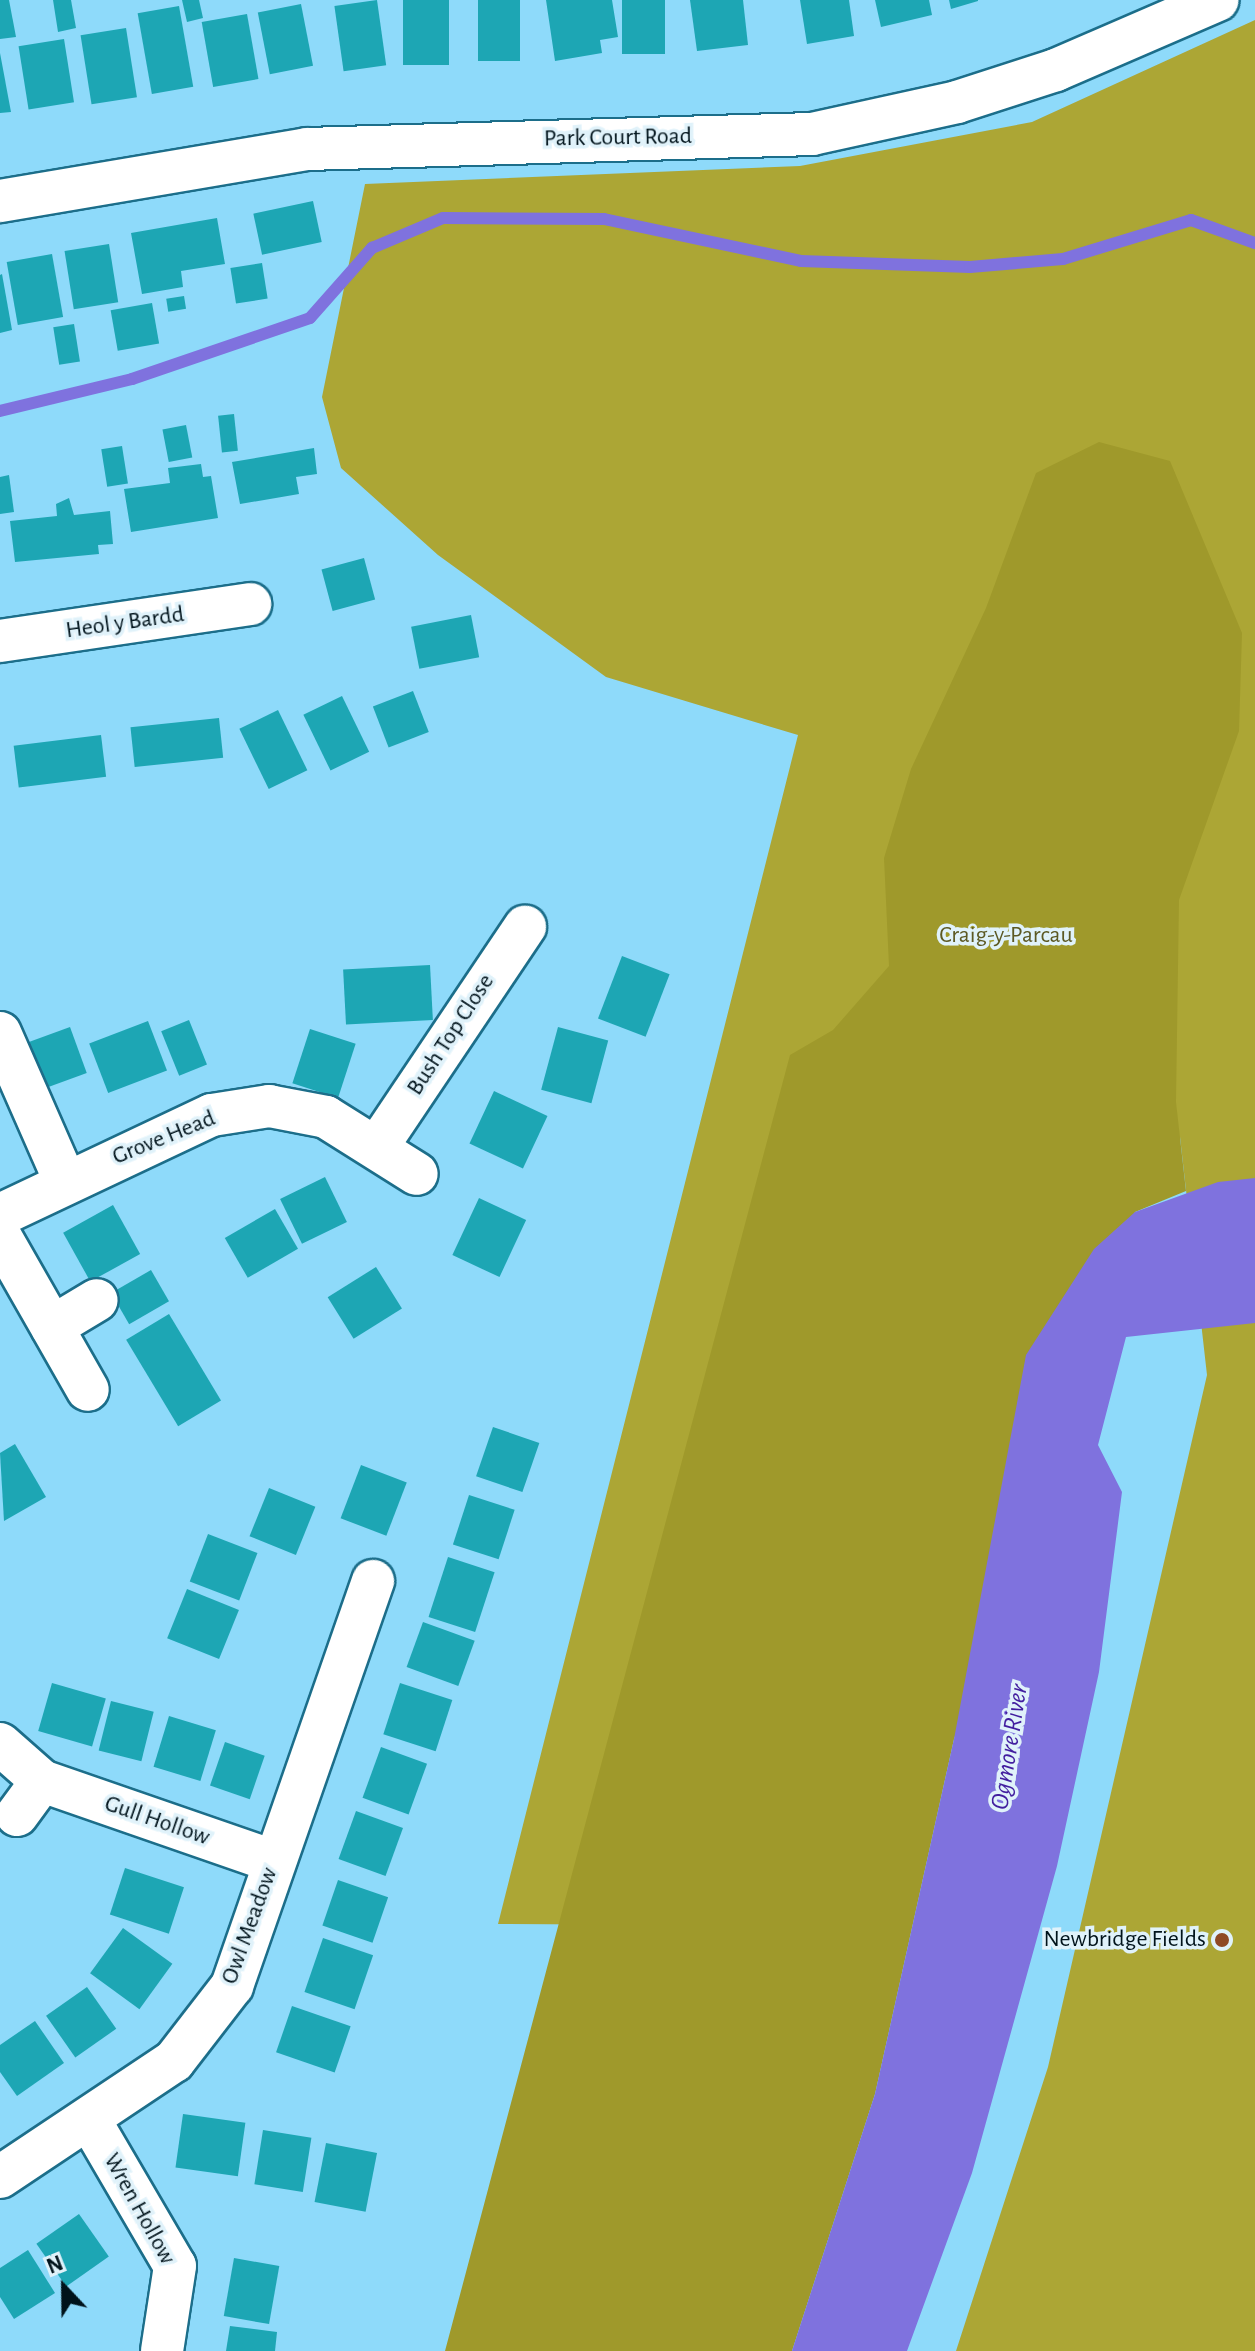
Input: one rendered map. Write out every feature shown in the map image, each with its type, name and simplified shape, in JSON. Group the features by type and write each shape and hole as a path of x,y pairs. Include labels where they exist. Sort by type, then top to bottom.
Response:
{"street":[{"name":"Park Court Road","path":"0,201 307,149 812,134 957,102 1056,70 1218,0"},
{"name":"Heol y Bardd","path":"0,641 250,604"},
{"name":"Bush Top Close","path":"379,1144 525,927"},
{"path":"0,1033 65,1181"},
{"name":"Grove Head","path":"0,1215 65,1181 212,1115 269,1106 326,1117 379,1144 417,1174"},
{"path":"0,1236 88,1390"},
{"path":"52,1327 97,1300"},
{"name":"Owl Meadow","path":"0,2177 174,2061 232,1986 373,1581"},
{"name":"Gull Hollow","path":"0,1744 42,1781 273,1861"},
{"path":"17,1815 42,1781"},
{"name":"Wren Hollow","path":"89,2119 175,2266 162,2351"}],"green space":[{"path":"1255,20 1255,2351 956,2351 1048,2067 1207,1375 1180,1137 1029,1283 858,1926 498,1924 798,735 606,677 438,555 341,468 322,397 365,184 800,166 1032,122"},
{"name":"Craig-y-Parcau","path":"1099,442 1170,461 1242,633 1239,731 1179,900 1176,1102 1186,1191 1135,1212 954,1739 875,2094 792,2351 445,2351 790,1055 833,1030 889,966 884,858 911,769 986,608 1036,473"}],"water":[{"name":"Ogmore River","path":"1255,1178 1255,1323 1126,1337 1098,1445 1122,1492 1099,1672 1057,1866 972,2173 907,2351 792,2351 875,2094 954,1739 1026,1355 1094,1249 1135,1212 1218,1182"}],"building":[{"path":"0,0 9,0 16,37 0,39"},
{"path":"53,0 71,0 76,28 58,32"},
{"path":"182,0 199,0 203,18 187,22"},
{"path":"377,0 386,65 344,71 334,6"},
{"path":"403,0 449,0 449,65 403,65"},
{"path":"478,0 520,0 520,61 478,61"},
{"path":"546,0 612,0 618,37 600,40 602,53 555,61"},
{"path":"622,0 665,0 665,54 622,54"},
{"path":"690,0 743,0 748,45 697,51"},
{"path":"800,0 849,0 854,36 807,44"},
{"path":"875,0 929,0 932,15 881,27"},
{"path":"949,0 978,0 978,1 951,9"},
{"path":"301,4 313,66 270,74 258,12"},
{"path":"179,6 193,87 152,94 138,13"},
{"path":"247,14 258,79 213,87 202,22"},
{"path":"126,28 137,97 92,104 81,35"},
{"path":"64,39 74,102 29,109 19,46"},
{"path":"0,53 11,112 0,113"},
{"path":"313,201 322,242 262,255 253,214"},
{"path":"217,218 225,264 181,271 183,287 142,294 131,233"},
{"path":"109,244 118,302 74,309 65,251"},
{"path":"52,254 63,317 18,325 7,262"},
{"path":"262,263 268,299 236,304 230,268"},
{"path":"0,275 12,330 0,333"},
{"path":"184,296 186,309 168,312 166,299"},
{"path":"152,303 159,343 118,351 111,310"},
{"path":"74,324 80,362 59,365 53,327"},
{"path":"234,414 238,451 222,452 218,416"},
{"path":"186,425 192,457 169,462 162,430"},
{"path":"122,446 128,484 107,487 101,449"},
{"path":"314,448 317,474 296,477 299,494 240,504 232,462"},
{"path":"201,464 203,477 211,476 218,518 131,532 124,489 170,483 168,468"},
{"path":"9,475 14,512 0,514 0,477"},
{"path":"69,498 74,515 110,511 113,544 98,545 99,554 15,562 10,521 57,516 56,504"},
{"path":"364,558 375,600 333,611 321,569"},
{"path":"471,615 479,657 419,669 411,627"},
{"path":"413,691 429,732 389,747 373,706"},
{"path":"342,696 369,752 331,771 303,715"},
{"path":"278,710 307,770 269,789 239,729"},
{"path":"219,718 223,758 135,767 130,727"},
{"path":"101,735 106,777 19,787 14,746"},
{"path":"622,956 670,974 646,1037 598,1019"},
{"path":"430,965 433,1020 346,1024 343,970"},
{"path":"189,1020 207,1065 179,1076 161,1031"},
{"path":"148,1021 167,1070 108,1093 89,1044"},
{"path":"70,1027 87,1073 31,1093 15,1047"},
{"path":"558,1027 608,1040 591,1103 541,1090"},
{"path":"310,1029 356,1044 338,1098 292,1083"},
{"path":"494,1091 547,1116 523,1169 469,1144"},
{"path":"325,1177 347,1222 302,1244 280,1199"},
{"path":"479,1198 526,1220 500,1277 452,1255"},
{"path":"113,1205 140,1254 90,1282 63,1233"},
{"path":"275,1209 298,1249 248,1278 225,1238"},
{"path":"376,1267 402,1309 354,1339 328,1297"},
{"path":"151,1270 169,1301 129,1324 111,1293"},
{"path":"169,1314 221,1401 178,1426 126,1340"},
{"path":"493,1427 539,1443 522,1492 476,1476"},
{"path":"15,1444 46,1497 4,1521 0,1453"},
{"path":"361,1465 407,1483 386,1536 341,1518"},
{"path":"269,1488 315,1507 296,1555 250,1536"},
{"path":"469,1495 515,1510 499,1559 453,1544"},
{"path":"208,1534 257,1553 239,1601 190,1582"},
{"path":"448,1557 495,1572 475,1632 429,1617"},
{"path":"187,1589 239,1610 219,1659 167,1638"},
{"path":"423,1622 475,1641 458,1686 407,1667"},
{"path":"52,1683 106,1698 92,1746 38,1731"},
{"path":"400,1683 452,1700 436,1751 383,1734"},
{"path":"111,1701 154,1712 141,1761 99,1750"},
{"path":"169,1716 216,1730 200,1781 154,1767"},
{"path":"225,1742 265,1756 250,1799 210,1785"},
{"path":"381,1747 427,1764 409,1815 363,1798"},
{"path":"356,1811 403,1828 386,1876 339,1859"},
{"path":"125,1868 184,1887 169,1934 110,1915"},
{"path":"338,1880 388,1897 372,1943 322,1925"},
{"path":"123,1928 172,1964 139,2009 90,1973"},
{"path":"323,1938 373,1955 355,2009 304,1992"},
{"path":"87,1987 116,2029 75,2057 46,2016"},
{"path":"292,2006 351,2026 335,2073 276,2052"},
{"path":"35,2021 64,2063 17,2096 0,2072 0,2045"},
{"path":"183,2114 245,2123 238,2176 175,2167"},
{"path":"263,2130 311,2138 303,2192 254,2184"},
{"path":"326,2143 377,2153 366,2212 315,2202"},
{"path":"79,2214 109,2257 66,2286 36,2244"},
{"path":"28,2250 55,2293 14,2319 0,2297 0,2268"},
{"path":"234,2258 279,2266 269,2324 224,2316"},
{"path":"230,2326 277,2332 275,2351 226,2351"}],"waterway":[{"path":"0,411 132,379 310,318 372,248 443,218 604,219 801,261 970,267 1063,259 1191,220 1255,243"}],"place":[{"name":"Newbridge Fields","path":"1222,1940"}]}
